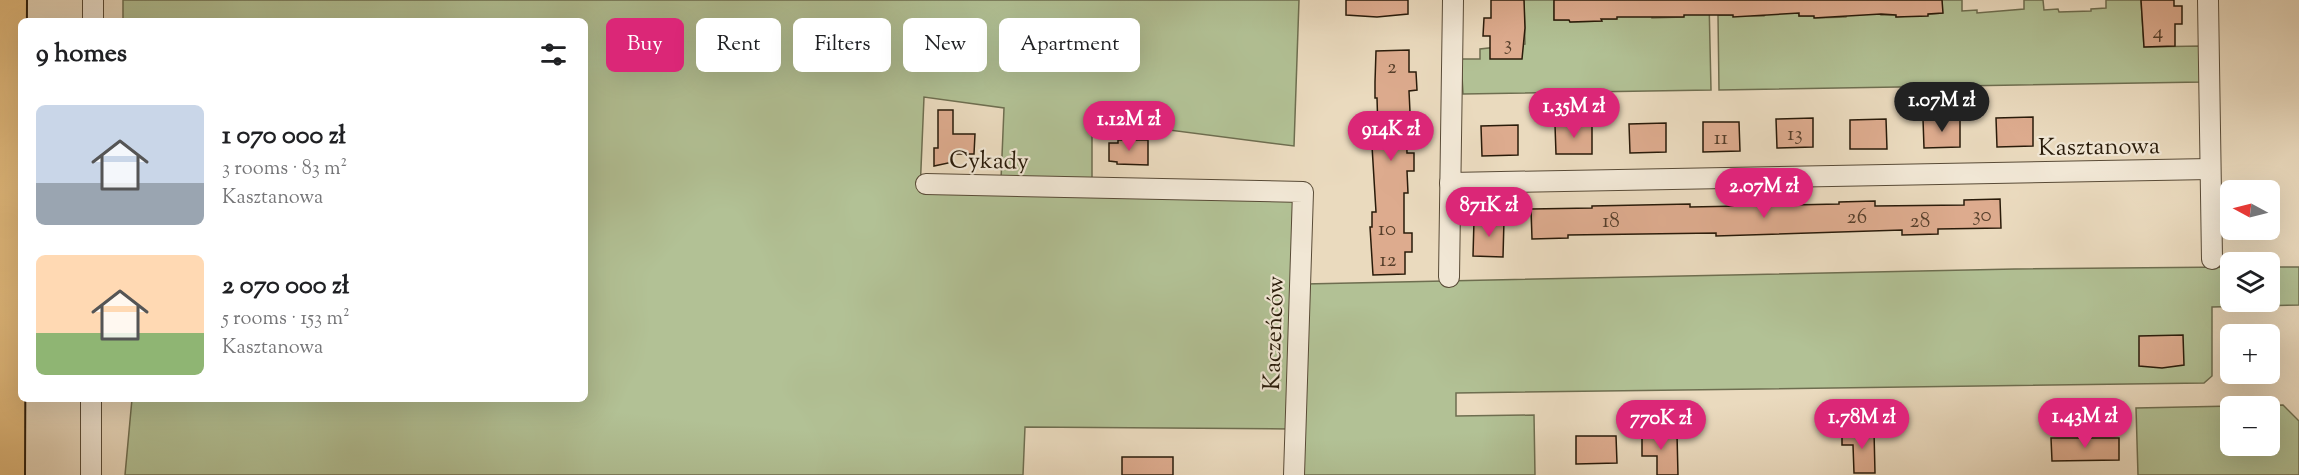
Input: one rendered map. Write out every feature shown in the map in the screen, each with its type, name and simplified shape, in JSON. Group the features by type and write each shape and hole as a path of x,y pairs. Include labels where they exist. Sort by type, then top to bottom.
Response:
{"highway":[{"path":"10,475 12,0"}],"street":[{"path":"93,0 93,18"},
{"path":"1449,277 1453,0"},
{"path":"2208,0 2212,259"},
{"name":"Kasztanowa","path":"1450,183 2210,169"},
{"name":"Cykady","path":"926,184 1303,192"},
{"name":"Kaczeńców","path":"1294,475 1303,192"},
{"path":"91,402 91,475"}],"green space":[{"path":"123,0 1299,0 1294,146 1092,120 1092,181 1001,180 1004,108 924,97 920,192 1293,196 1289,429 1025,427 1023,475 125,475 132,402 588,402 588,18 123,18"},
{"path":"1524,0 1554,0 1554,20 1569,20 1570,22 1616,19 1616,0 1652,18 1683,17 1709,0 1711,90 1463,94 1461,59 1480,59 1480,49 1525,44"},
{"path":"1780,0 1799,0 1799,16 1814,16 1815,18 1846,17 1880,0 1881,15 1896,15 1896,17 1942,13 1942,0 1962,0 1962,11 1977,10 1977,13 2024,9 2024,0 2043,0 2044,10 2058,9 2059,12 2106,8 2106,0 2141,0 2144,47 2201,46 2202,82 1719,90 1718,15 1764,16"},
{"path":"2220,267 2220,307 2212,307 2212,376 2204,383 1456,393 1456,416 1534,415 1535,475 1297,475 1305,284 2015,269"},
{"path":"2280,267 2299,267 2299,305 2280,305"},
{"path":"2280,405 2283,405 2299,421 2299,475 2138,475 2136,408 2220,406 2220,456 2280,456"}],"building":[{"path":"1346,0 1408,0 1408,14 1377,17 1346,15"},
{"path":"1491,0 1524,0 1525,28 1522,59 1490,59 1490,36 1483,36 1484,18 1491,18"},
{"path":"1554,0 1942,0 1943,13 1928,14 1928,16 1896,17 1896,15 1881,14 1814,18 1814,16 1799,16 1799,13 1733,17 1733,15 1684,15 1684,17 1617,17 1617,19 1601,19 1602,21 1570,22 1569,20 1554,20"},
{"path":"2141,0 2174,0 2174,6 2182,6 2182,24 2175,24 2175,46 2144,47"},
{"path":"1409,50 1409,72 1416,72 1417,90 1409,91 1410,112 1406,112 1407,153 1414,153 1414,171 1407,171 1408,193 1404,193 1404,233 1412,233 1412,252 1405,252 1405,274 1373,275 1370,227 1372,227 1372,212 1376,212 1372,146 1375,147 1374,132 1378,131 1377,98 1375,98 1376,51"},
{"path":"938,110 953,110 953,134 975,134 974,154 953,154 953,162 934,166 934,148 938,148"},
{"path":"2033,117 2033,146 1997,147 1996,118"},
{"path":"1813,118 1813,147 1777,148 1776,119"},
{"path":"1960,118 1960,147 1924,148 1923,119"},
{"path":"1886,119 1887,149 1850,149 1850,120"},
{"path":"1703,122 1739,122 1740,151 1703,152"},
{"path":"1666,123 1666,152 1630,153 1629,124"},
{"path":"1592,124 1592,154 1556,154 1555,125"},
{"path":"1518,125 1518,155 1482,156 1481,126"},
{"path":"1118,140 1148,140 1148,165 1117,164 1117,162 1109,161 1109,143 1118,143"},
{"path":"2000,199 2001,228 1938,229 1938,234 1902,235 1902,230 1716,236 1716,233 1568,235 1568,238 1532,239 1531,209 1690,204 1690,207 1839,204 1839,202 1875,201 1875,206 1964,205 1964,200"},
{"path":"1474,220 1504,220 1503,257 1473,256"},
{"path":"2183,335 2184,365 2162,368 2139,366 2139,336"},
{"path":"1642,429 1658,429 1658,435 1677,434 1678,475 1657,475 1657,456 1642,456"},
{"path":"1874,431 1875,473 1854,473 1853,445 1842,445 1842,432"},
{"path":"1576,436 1616,436 1617,463 1576,464"},
{"path":"2051,438 2119,438 2119,460 2052,461"},
{"path":"1122,457 1173,457 1173,475 1122,475"}]}
